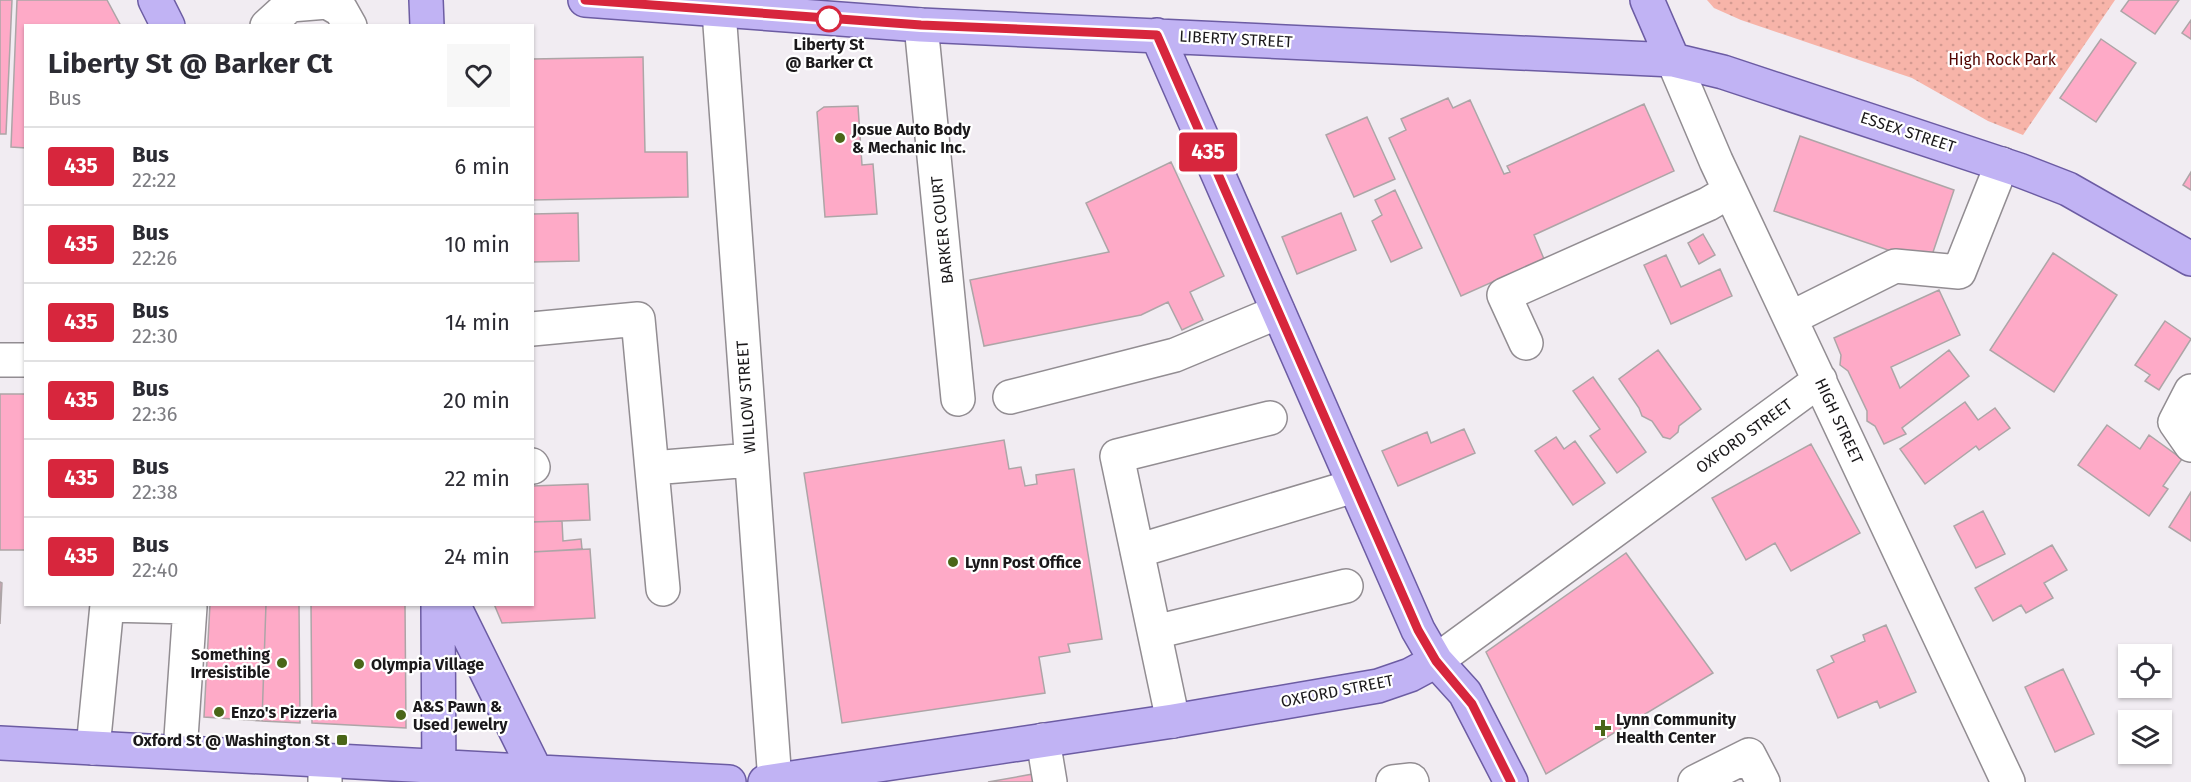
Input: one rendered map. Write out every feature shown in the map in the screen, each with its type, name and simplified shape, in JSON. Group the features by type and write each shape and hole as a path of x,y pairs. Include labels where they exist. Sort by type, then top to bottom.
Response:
{"main road":[{"path":"154,0 167,24"},
{"path":"426,0 427,24"},
{"name":"LIBERTY STREET","path":"585,0 921,25 1672,60"},
{"path":"1647,0 1672,60"},
{"path":"1157,35 1418,630 1436,661 1472,704 1511,782"},
{"name":"ESSEX STREET","path":"1672,60 1723,72 2002,164 2068,189 2191,259"},
{"path":"438,606 439,774"},
{"path":"454,606 539,777"},
{"name":"OXFORD STREET","path":"765,782 1173,721 1378,686 1410,675 1436,661"},
{"path":"0,743 180,752 325,771 729,782"}],"street":[{"path":"286,14 327,2 341,10 349,24"},
{"name":"WILLOW STREET","path":"719,11 775,782"},
{"name":"BARKER COURT","path":"921,25 958,399"},
{"name":"HIGH STREET","path":"1672,60 2008,782"},
{"path":"1791,318 1895,266 1959,272 2002,164"},
{"path":"1526,344 1504,295 1708,204 1731,191"},
{"path":"1010,397 1175,355 1278,312"},
{"path":"534,329 638,319 663,589"},
{"path":"0,360 24,360"},
{"name":"OXFORD STREET","path":"1436,661 1820,380"},
{"path":"2191,391 2175,422 2191,445"},
{"path":"1173,721 1117,456 1270,418"},
{"path":"652,468 751,460"},
{"path":"1137,551 1354,486"},
{"path":"1155,632 1346,586"},
{"path":"93,748 107,606"},
{"path":"148,606 190,607 180,752"},
{"path":"1043,740 1050,782"},
{"path":"1695,782 1749,755 1763,782"},
{"path":"1393,782 1411,780 1412,782"}],"green space":[{"name":"High Rock Park","path":"1707,0 2115,0 2023,135 1988,121 1912,78 1741,20 1714,8"}],"building":[{"path":"0,0 12,0 6,134 0,134"},
{"path":"17,0 107,0 120,24 24,24 24,148 11,147"},
{"path":"2129,0 2179,0 2155,34 2121,11"},
{"path":"2191,20 2191,39 2182,33"},
{"path":"2101,39 2136,63 2096,122 2060,98"},
{"path":"643,57 645,152 687,152 688,197 534,200 534,59"},
{"path":"1448,98 1453,108 1470,100 1504,174 1510,172 1507,166 1644,104 1674,171 1534,235 1544,259 1461,296 1389,138 1406,130 1401,119"},
{"name":"Josue Auto Body & Mechanic Inc.","path":"858,106 862,165 873,164 877,214 825,217 817,112 824,107"},
{"path":"1367,117 1395,179 1354,197 1326,135"},
{"path":"1800,136 1954,190 1929,264 1774,211"},
{"path":"1171,162 1224,276 1190,292 1203,320 1182,330 1168,302 1141,315 984,346 970,280 1109,252 1086,203"},
{"path":"2191,172 2191,190 2183,185"},
{"path":"1395,190 1422,248 1391,262 1372,221 1382,215 1375,200"},
{"path":"578,213 579,261 534,262 534,214"},
{"path":"1341,213 1356,250 1297,274 1282,237"},
{"path":"1703,234 1715,255 1699,264 1688,243"},
{"path":"2053,253 2117,295 2054,392 1990,350"},
{"path":"1666,255 1681,287 1720,269 1732,296 1671,324 1644,265"},
{"path":"1939,290 1960,335 1891,367 1900,388 1949,350 1969,376 1902,428 1906,434 1884,444 1875,426 1867,421 1867,411 1848,371 1840,365 1841,355 1834,338"},
{"path":"2165,321 2191,339 2159,390 2145,381 2150,375 2135,365"},
{"path":"1658,350 1701,409 1679,426 1678,432 1670,439 1663,437 1652,421 1642,416 1619,379"},
{"path":"1593,377 1646,452 1617,473 1590,436 1600,429 1573,391"},
{"path":"0,394 24,394 24,550 0,550"},
{"path":"1965,402 1978,420 1995,408 2010,428 1979,450 1976,446 1925,484 1900,449"},
{"path":"2107,425 2140,449 2149,435 2182,459 2163,486 2168,489 2149,516 2078,465"},
{"path":"1464,429 1475,453 1398,486 1382,451 1427,432 1431,443"},
{"path":"1556,437 1564,449 1575,441 1605,483 1573,505 1535,451"},
{"name":"Lynn Post Office","path":"1004,440 1009,469 1021,467 1025,486 1037,484 1036,475 1074,469 1102,639 1068,644 1070,652 1039,657 1045,693 842,723 804,473"},
{"path":"1811,444 1860,533 1791,571 1775,543 1746,560 1712,498"},
{"path":"588,484 590,520 534,522 534,486"},
{"path":"2191,492 2191,541 2169,527"},
{"path":"1983,511 2005,554 1976,568 1954,526"},
{"path":"562,521 563,541 581,539 582,549 534,552 534,522"},
{"path":"2052,545 2067,570 2044,583 2053,598 2026,613 2021,605 1993,621 1975,588"},
{"path":"590,549 595,618 502,623 495,606 534,606 534,552"},
{"path":"1626,553 1713,673 1546,774 1486,652"},
{"path":"0,582 2,583 0,624"},
{"path":"210,606 266,606 262,721 204,717"},
{"name":"Something Irresistible","path":"266,606 299,606 300,723 262,721"},
{"name":"Olympia Village","path":"311,606 405,606 406,728 312,723"},
{"path":"1886,625 1916,692 1880,708 1877,701 1838,718 1817,670 1834,662 1831,656 1865,641 1863,635"},
{"path":"2063,669 2094,734 2055,752 2025,687"},
{"path":"1033,774 1034,782 988,782"}],"bus line":[{"name":"435","path":"585,0 772,16 968,28 1157,35 1418,630 1436,661 1458,684 1472,704 1511,782"}],"place":[{"name":"Liberty St @ Barker Ct","path":"829,19"},
{"name":"Josue Auto Body & Mechanic Inc.","path":"840,138"},
{"name":"Lynn Post Office","path":"953,562"},
{"name":"Something Irresistible","path":"282,663"},
{"name":"Olympia Village","path":"359,664"},
{"name":"Enzo's Pizzeria","path":"219,712"},
{"name":"A&S Pawn & Used Jewelry","path":"401,715"},
{"name":"Lynn Community Health Center","path":"1603,728"},
{"name":"Oxford St @ Washington St","path":"342,740"}]}
